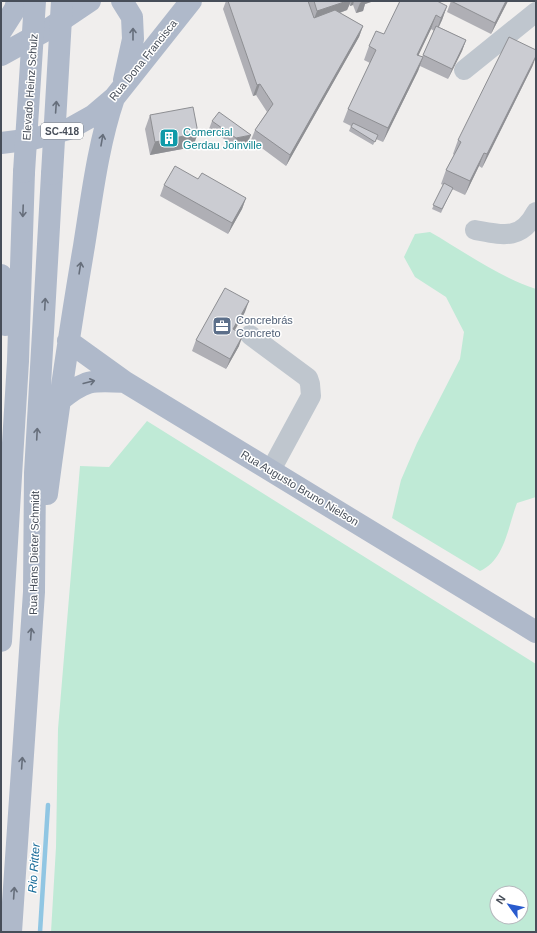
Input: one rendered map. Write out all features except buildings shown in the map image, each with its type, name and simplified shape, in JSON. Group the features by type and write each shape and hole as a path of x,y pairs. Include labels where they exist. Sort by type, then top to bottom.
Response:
{"main road":[{"path":"1,31 15,9 17,1"},
{"name":"Elevado Heinz Schulz","path":"5,588 18,361 24,172 35,1"},
{"name":"Rua Hans Dieter Schmidt","path":"11,932 34,592 35,473 62,1"},
{"path":"1,56 50,28 90,1"},
{"path":"34,592 68,340 104,127 118,92 133,39 132,17 122,1"},
{"name":"Rua Dona Francisca","path":"1,143 33,139 69,128 94,115 118,92 191,1"},
{"path":"1,275 5,298 5,588 1,641"},
{"path":"68,340 125,382"},
{"name":"Rua Augusto Bruno Nielson","path":"59,401 83,384 95,380 125,382 536,632"}],"lane":[{"path":"464,70 536,12"},
{"path":"476,230 504,236 518,232 531,221 536,212"},
{"path":"250,335 308,378 310,384 311,396 271,470"}],"green space":[{"path":"430,232 495,271 536,289 536,497 517,503 500,551 488,566 480,571 392,518 401,480 417,443 460,359 464,332 446,297 415,277 404,257 415,234"},
{"path":"147,421 536,664 535,932 51,932 56,847 58,729 80,466 109,467"}],"waterway":[{"name":"Rio Ritter","path":"40,932 48,805"}],"place":[{"name":"Comercial Gerdau Joinville","path":"169,138"},
{"name":"Concrebrás Concreto","path":"222,326"}]}
